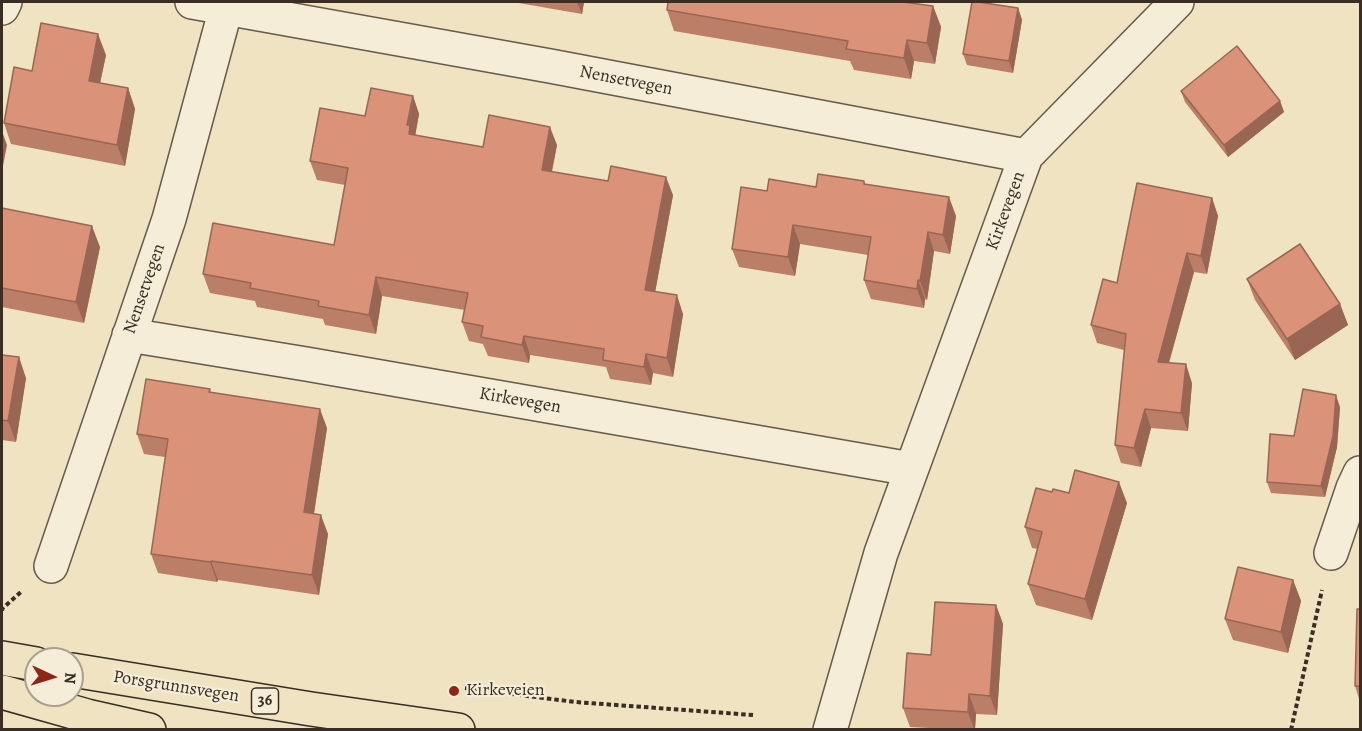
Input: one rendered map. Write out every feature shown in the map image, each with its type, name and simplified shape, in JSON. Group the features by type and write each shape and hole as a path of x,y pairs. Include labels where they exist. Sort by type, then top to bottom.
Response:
{"highway":[{"path":"2,658 24,662"},
{"name":"Porsgrunnsvegen","path":"84,671 311,709 458,729"},
{"path":"2,692 87,716 149,729"}],"street":[{"path":"2,8 5,2"},
{"name":"Nensetvegen","path":"192,2 228,5 1026,156"},
{"name":"Kirkevegen","path":"830,729 880,553 1026,156 1177,2"},
{"name":"Nensetvegen","path":"51,566 169,219 228,5"},
{"name":"Kirkevegen","path":"129,335 911,469"},
{"path":"1330,553 1360,473"}],"path":[{"path":"1291,729 1330,553"}],"building":[{"path":"668,2 903,2 933,6 927,43 907,40 904,58 846,49 848,41 667,10"},
{"path":"972,2 1018,8 1009,61 963,54"},
{"path":"41,23 98,34 89,81 128,88 117,145 4,123 14,67 32,71"},
{"path":"1237,46 1280,101 1224,145 1181,91"},
{"path":"371,88 413,96 407,125 410,125 409,134 483,147 489,115 550,127 542,170 608,181 611,166 666,177 645,290 677,295 667,358 646,354 644,367 603,360 604,349 524,336 522,345 481,337 483,326 462,322 468,293 376,277 369,315 318,306 319,301 250,288 251,283 203,274 213,223 334,245 348,168 310,161 320,108 365,116"},
{"path":"818,174 864,181 864,184 949,197 943,235 928,232 917,289 864,280 871,237 793,225 788,257 732,249 741,187 767,191 769,179 816,187"},
{"path":"1137,183 1212,198 1201,256 1187,253 1158,362 1186,364 1181,413 1145,409 1134,448 1115,445 1126,334 1091,325 1103,279 1117,283"},
{"path":"2,208 92,226 76,302 2,288"},
{"path":"1300,244 1340,304 1287,339 1247,279"},
{"path":"2,355 19,357 8,421 2,420"},
{"path":"146,379 210,389 209,392 320,409 304,512 321,515 312,575 151,554 168,439 137,434"},
{"path":"1303,389 1336,395 1333,436 1321,486 1267,482 1270,434 1294,436"},
{"path":"1075,470 1119,482 1085,599 1028,584 1042,532 1025,527 1036,488 1069,493"},
{"path":"1238,567 1293,580 1281,632 1225,619"},
{"path":"935,602 996,605 990,696 969,694 968,712 903,708 907,653 931,655"},
{"path":"1357,609 1360,609 1360,686 1355,686"}],"place":[{"name":"Kirkeveien","path":"454,691"}]}
